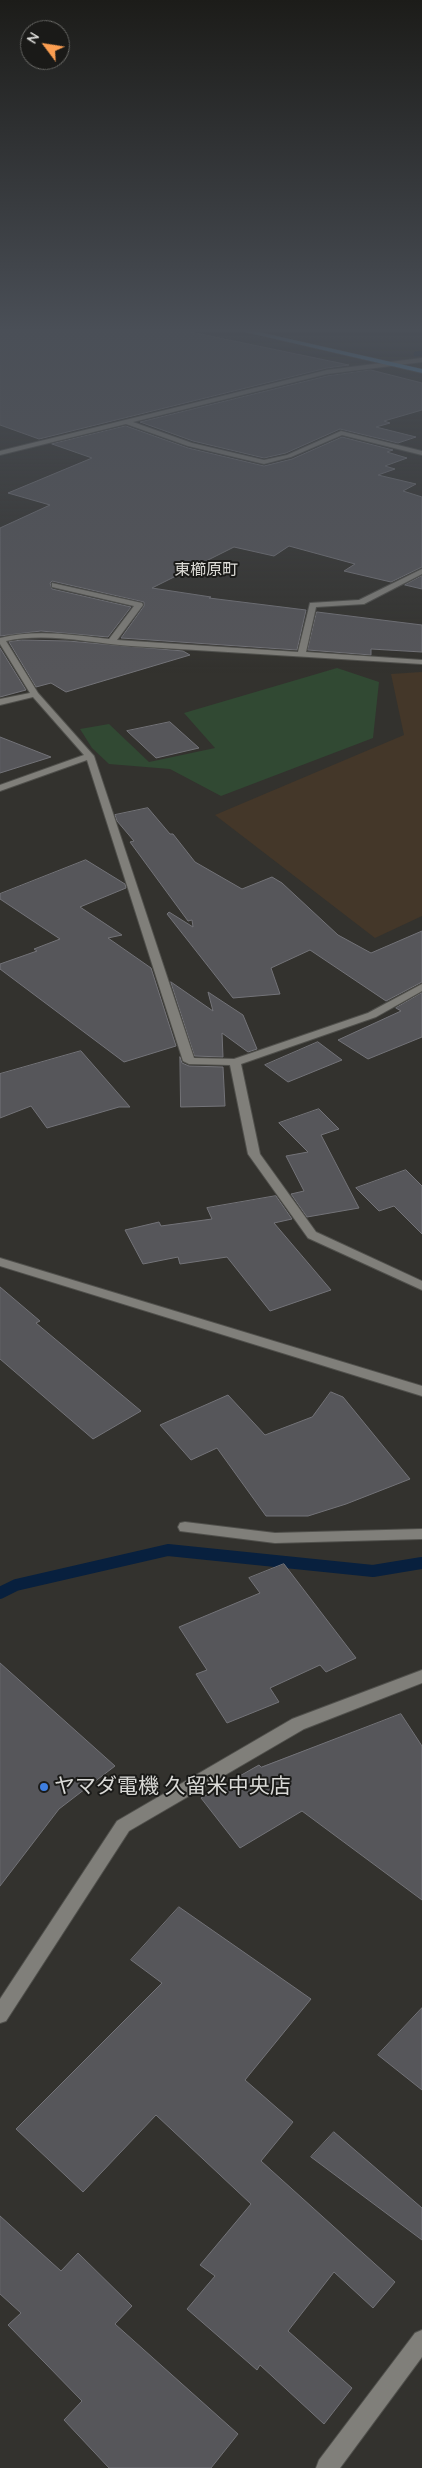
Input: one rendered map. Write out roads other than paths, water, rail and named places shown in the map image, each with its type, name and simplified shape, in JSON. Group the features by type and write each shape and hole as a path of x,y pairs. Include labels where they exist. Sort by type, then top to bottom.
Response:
{"street":[{"path":"0,453 37,443"},
{"path":"185,443 264,462 289,456 318,443"},
{"path":"382,443 422,453"},
{"path":"302,653 313,605 361,602 422,571"},
{"path":"55,585 140,605 111,642"},
{"path":"422,662 111,642 52,635 18,636 1,641 35,694 90,756 188,1061 235,1062 372,1015 422,987"},
{"path":"0,702 35,694"},
{"path":"0,788 90,756"},
{"path":"235,1062 254,1154 312,1235 422,1286"},
{"path":"0,1262 422,1391"},
{"path":"184,1527 275,1538 422,1534"},
{"path":"0,2016 123,1826 298,1724 422,1676"},
{"path":"327,2468 422,2340"}],"waterway":[{"path":"0,1593 16,1585 168,1550 373,1571 422,1563"}],"place":[{"name":"ヤマダ電機 久留米中央店","path":"44,1787"}],"district":[{"name":"東櫛原町","path":"206,570"}]}
